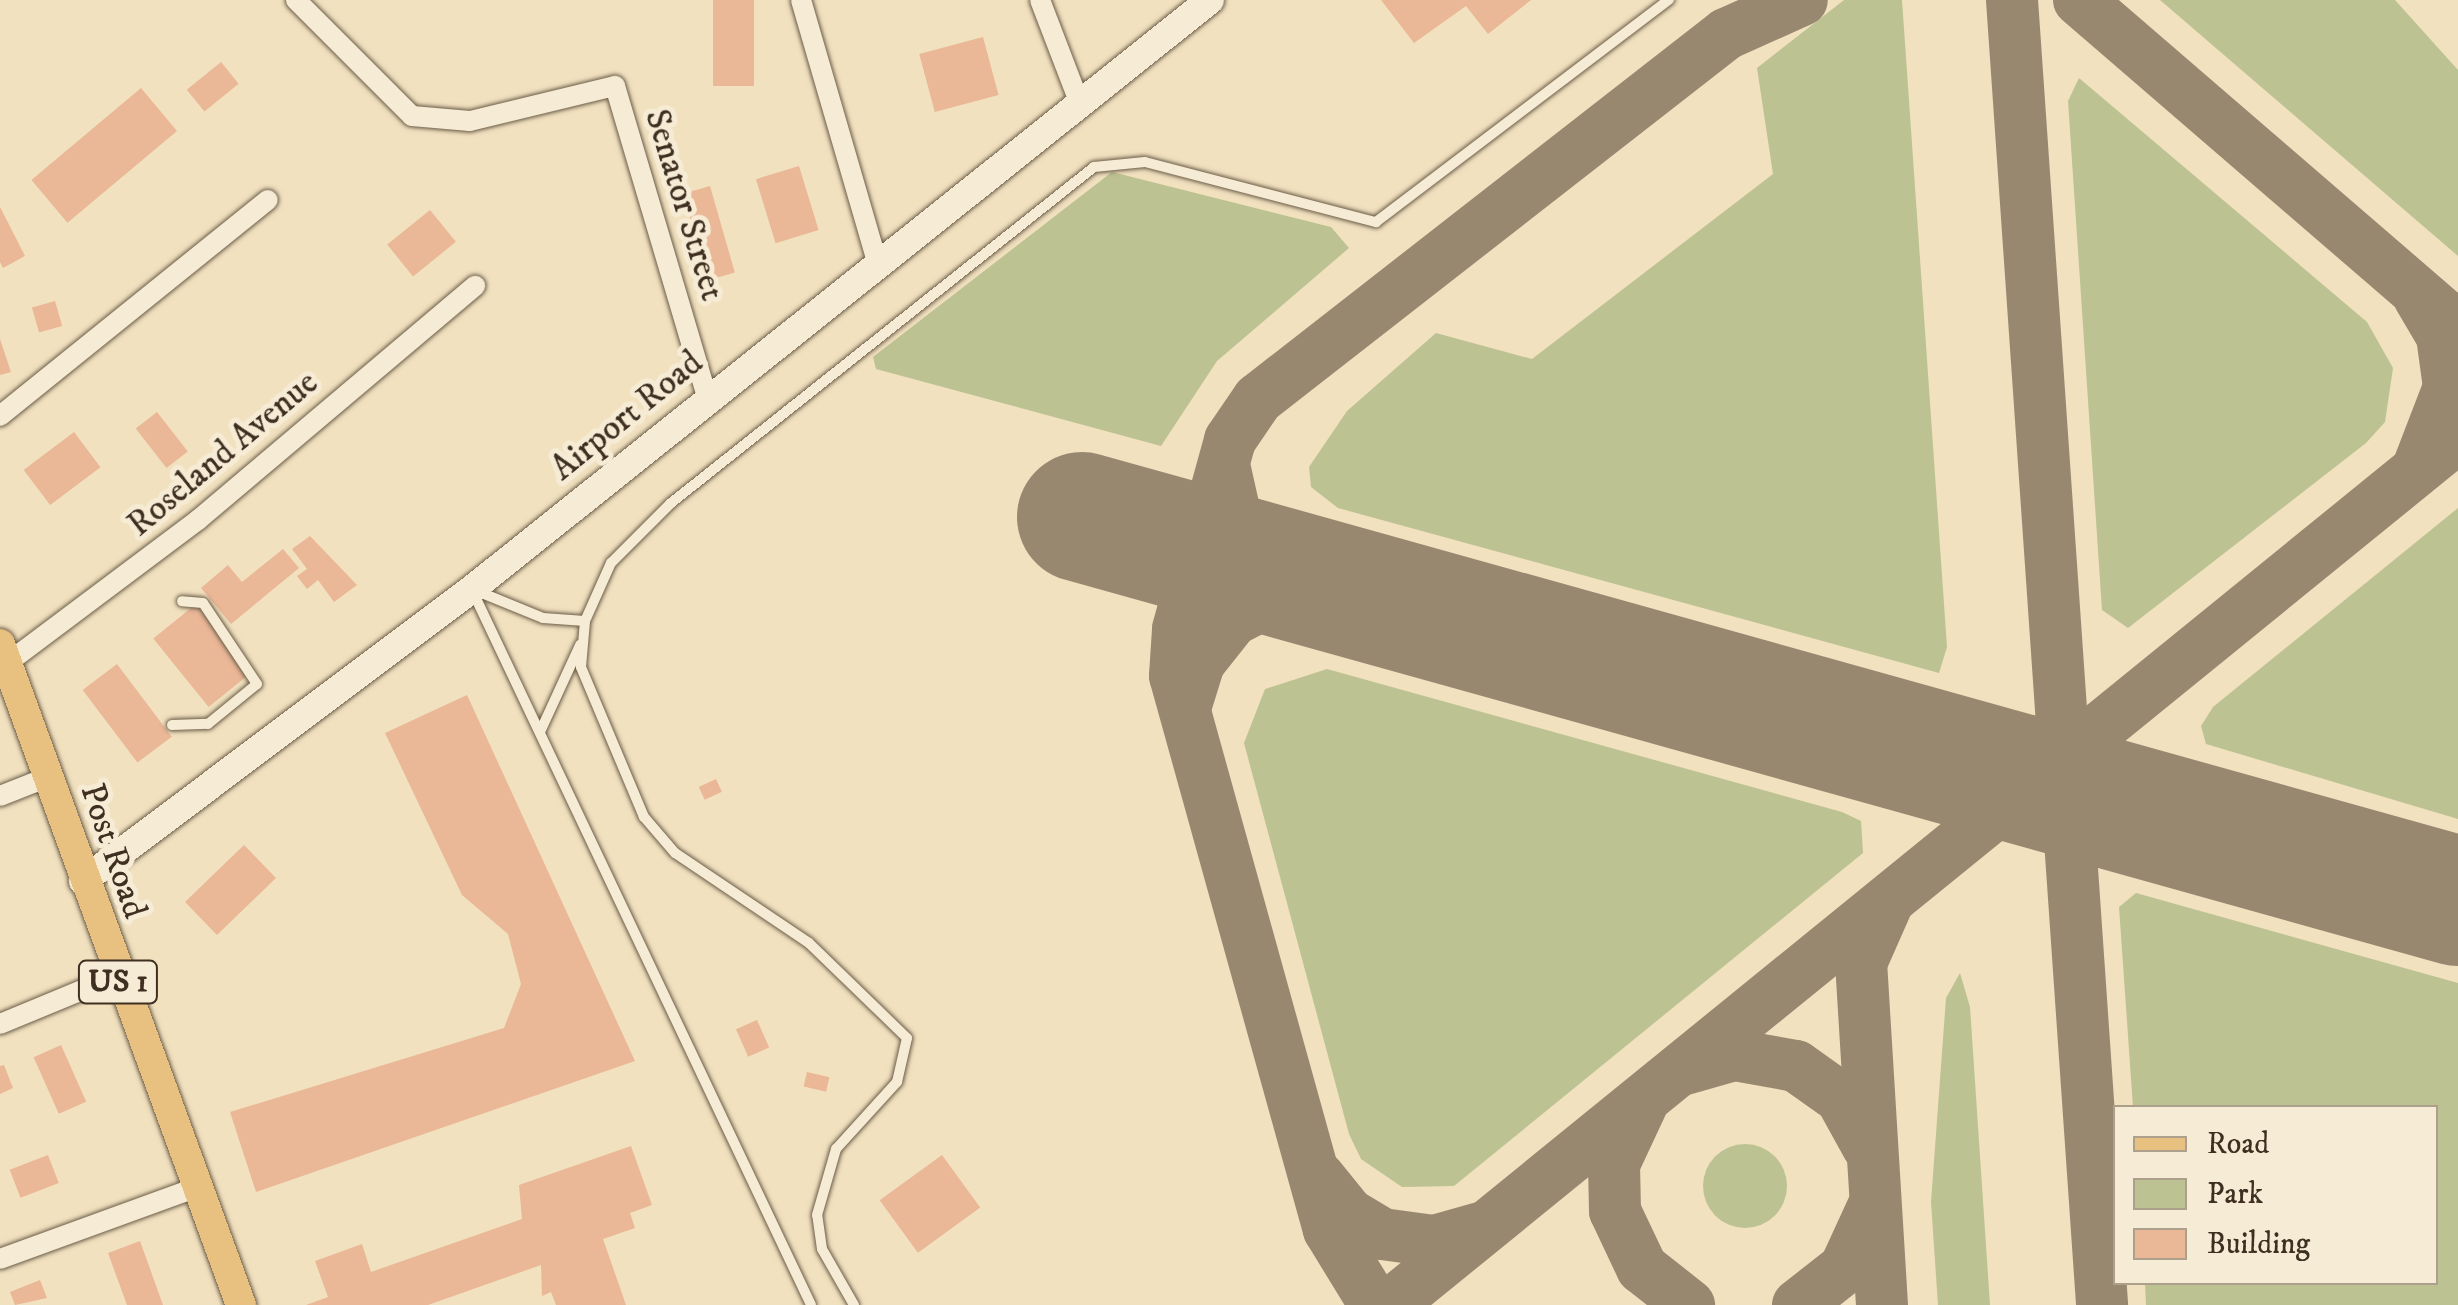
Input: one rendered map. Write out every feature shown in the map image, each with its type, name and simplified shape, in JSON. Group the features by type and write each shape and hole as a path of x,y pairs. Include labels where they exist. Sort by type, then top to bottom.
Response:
{"main road":[{"name":"Airport Road","path":"83,881 472,589 876,262 1210,0"},
{"name":"Post Road","path":"3,654 116,976 241,1305"}],"street":[{"name":"Senator Street","path":"296,0 412,116 470,121 615,86 708,400"},
{"path":"801,0 876,262"},
{"path":"1040,0 1080,104"},
{"path":"0,416 268,200"},
{"name":"Roseland Avenue","path":"3,654 198,520 475,286"},
{"path":"0,796 48,777"},
{"path":"0,1024 116,976"},
{"path":"0,1259 198,1187"}],"lane":[{"path":"540,732 580,644 584,620 632,535 1094,167 1145,162 1376,222 1669,0"},
{"path":"472,589 543,618 584,620"},
{"path":"472,589 811,1305"},
{"path":"172,725 208,724 257,684 204,603 182,601"},
{"path":"580,644 598,722 659,836 801,936 907,1038 904,1071 836,1149 816,1215 822,1249 854,1305"}],"green space":[{"path":"1844,0 1902,0 1947,647 1939,673 1338,508 1311,487 1309,467 1347,411 1436,333 1532,359 1773,174 1757,68"},
{"path":"2160,0 2395,0 2458,70 2458,256"},
{"path":"2079,78 2367,322 2393,368 2385,422 2366,443 2128,628 2102,610 2068,101"},
{"path":"1112,172 1331,227 1349,248 1217,361 1161,446 876,369 873,357"},
{"path":"2458,508 2458,819 2206,744 2201,726 2213,707"},
{"path":"1327,669 1842,812 1861,821 1863,853 1454,1186 1402,1187 1361,1159 1349,1134 1244,743 1265,689"},
{"path":"2136,893 2458,983 2458,1305 2146,1305 2145,1285 2438,1285 2438,1105 2133,1105 2119,907"},
{"path":"1960,973 1970,1007 1990,1305 1938,1305 1931,1202 1946,998"},
{"path":"1737,1144 1753,1144 1769,1151 1780,1162 1787,1186 1784,1202 1775,1216 1753,1228 1737,1228 1721,1221 1710,1210 1703,1194 1703,1178 1710,1162 1721,1151"}],"building":[{"path":"713,0 754,0 754,86 713,86"},
{"path":"1381,0 1531,0 1488,34 1466,6 1414,43"},
{"path":"983,37 999,95 935,112 919,54"},
{"path":"221,62 239,84 204,111 187,90"},
{"path":"141,88 177,131 67,223 31,180"},
{"path":"799,166 819,230 776,243 756,179"},
{"path":"710,186 735,273 708,280 683,194"},
{"path":"0,207 25,256 3,268 0,262"},
{"path":"430,210 456,242 413,276 387,245"},
{"path":"55,301 62,326 39,333 32,308"},
{"path":"0,339 11,372 0,375"},
{"path":"157,412 188,451 167,468 136,429"},
{"path":"74,432 100,467 50,505 24,470"},
{"path":"310,536 357,585 334,602 318,580 307,589 297,576 307,569 292,549"},
{"path":"283,549 299,568 231,624 201,588 228,565 242,582"},
{"path":"196,604 251,672 209,707 153,639"},
{"path":"117,664 172,737 137,763 83,690"},
{"path":"467,695 635,1061 256,1192 230,1112 504,1028 521,984 508,934 462,895 385,733"},
{"path":"716,779 722,792 705,800 699,787"},
{"path":"244,845 276,878 217,935 185,902"},
{"path":"757,1020 769,1047 748,1057 736,1029"},
{"path":"61,1045 86,1102 59,1114 34,1057"},
{"path":"4,1065 13,1088 0,1094 0,1066"},
{"path":"807,1072 829,1077 826,1092 804,1087"},
{"path":"631,1146 652,1205 630,1213 635,1228 603,1239 626,1305 556,1305 551,1292 542,1296 541,1265 428,1305 306,1305 328,1297 315,1261 362,1244 371,1272 522,1219 519,1185"},
{"path":"48,1155 59,1183 20,1198 10,1170"},
{"path":"942,1155 980,1208 918,1253 880,1200"},
{"path":"140,1241 163,1305 127,1305 108,1253"},
{"path":"40,1280 47,1298 15,1305 10,1292"}],"taxiway":[{"path":"1375,1305 1329,1230 1175,676 1178,629 1230,440 1258,399 1726,34 1802,0"},
{"path":"2012,0 2102,1305"},
{"path":"2079,0 2458,327"},
{"path":"2419,297 2442,336 2449,387 2419,465"},
{"path":"1390,1305 2458,437"},
{"path":"1224,465 1238,527 1292,576"},
{"path":"1186,705 1199,663 1233,620 1280,596 1331,587"},
{"path":"1882,1305 1861,963 1887,904"},
{"path":"1685,1069 1734,1055 1796,1066 1841,1098 1868,1147"},
{"path":"1642,1104 1614,1164 1615,1211 1642,1268 1689,1305"},
{"path":"1319,1177 1349,1214 1382,1234 1434,1241 1480,1228"},
{"path":"1798,1305 1845,1268 1873,1207"}],"runway":[{"path":"1082,517 2458,901"}]}
